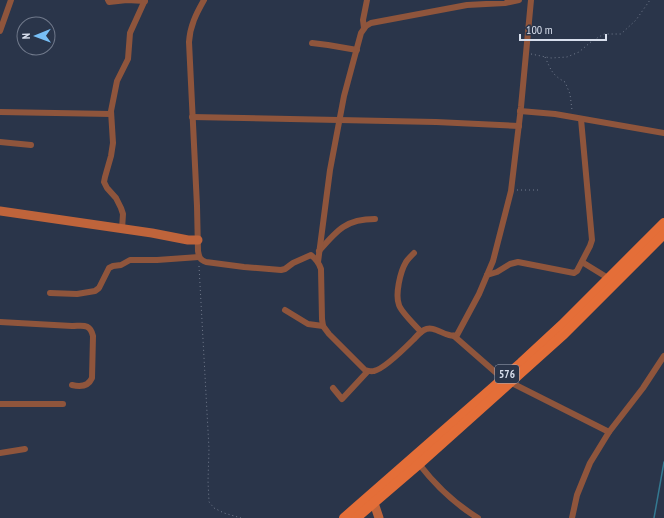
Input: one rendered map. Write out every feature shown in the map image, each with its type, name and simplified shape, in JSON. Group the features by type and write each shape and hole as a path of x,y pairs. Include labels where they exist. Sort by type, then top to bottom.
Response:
{"main road":[{"name":"576","path":"356,518 419,464 664,223"},
{"name":"576","path":"344,518 442,432 564,334 664,234"}],"street":[{"path":"0,31 11,0"},
{"path":"108,0 109,2 145,0 130,33 128,59 117,81 111,114 113,143 104,182 116,198 121,208 123,214 122,229"},
{"path":"204,0 192,23 189,35 199,257 202,261 206,262 278,270 285,269 293,263 311,256 318,262"},
{"path":"364,28 363,20 367,0"},
{"path":"368,372 329,334 324,326 322,319 321,271 318,262 330,170 344,96 361,33 364,28 371,23 467,5 505,3 519,0"},
{"path":"454,336 458,333 488,275 511,191 531,0"},
{"path":"0,11 6,15"},
{"path":"312,43 356,50"},
{"path":"520,110 555,114 664,133"},
{"path":"0,112 111,114"},
{"path":"192,117 436,122 519,126"},
{"path":"488,275 497,272 510,264 518,262 574,273 577,271 591,243 592,237 581,119"},
{"path":"0,142 30,145"},
{"path":"0,211 188,240 198,240"},
{"path":"319,251 332,236 351,222 375,219"},
{"path":"414,253 406,262 397,292 399,306 421,332"},
{"path":"50,293 77,294 95,291 99,289 109,268 121,265 130,260 199,257"},
{"path":"582,262 608,278"},
{"path":"285,310 308,324 324,326"},
{"path":"0,322 68,326 84,325 89,327 93,336 92,378 90,382 85,385 72,385"},
{"path":"333,388 342,399 368,372 380,369 401,353 421,332 430,328 454,336 506,380 609,432"},
{"path":"572,518 577,495 590,463 609,432 664,356"},
{"path":"0,404 64,404"},
{"path":"0,453 25,449"},
{"path":"419,464 431,480 445,494 478,518"},
{"path":"374,503 379,518"}],"path":[{"path":"526,54 551,58 567,57 579,52 592,41 604,34 621,34 636,20 650,0"},
{"path":"545,57 551,70 557,78 565,82 570,94 572,117"},
{"path":"511,191 539,190"},
{"path":"199,257 209,448 209,502 214,508 224,513 241,518"}],"waterway":[{"path":"654,518 664,462"}]}
